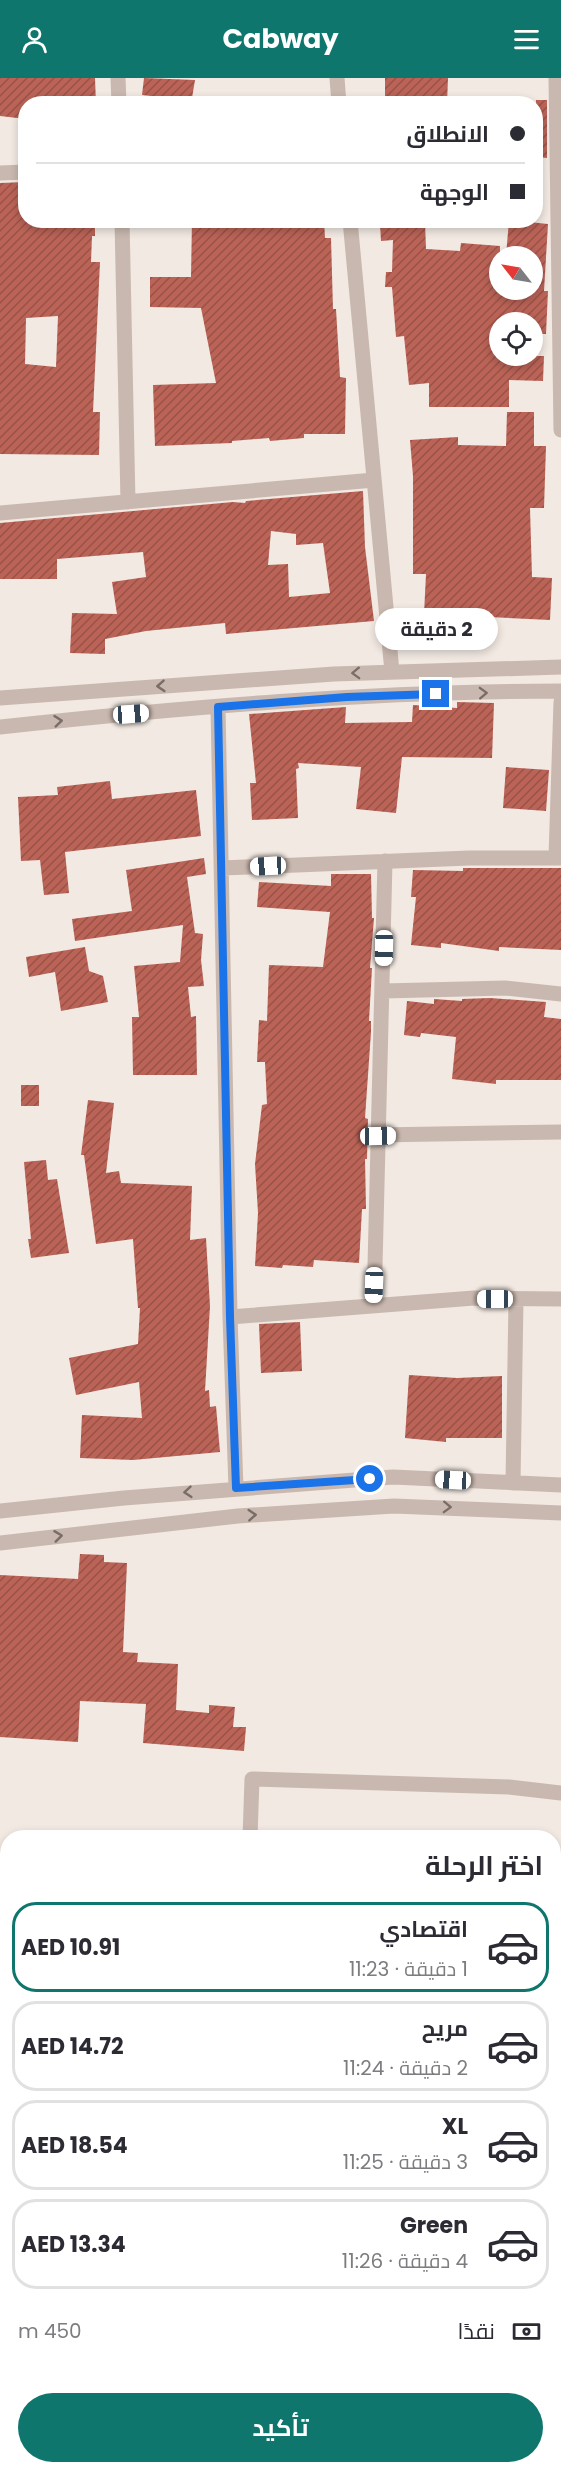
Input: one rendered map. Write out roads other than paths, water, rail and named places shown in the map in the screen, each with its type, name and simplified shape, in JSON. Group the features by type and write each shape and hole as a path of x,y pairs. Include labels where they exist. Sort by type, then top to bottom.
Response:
{"street":[{"path":"118,78 119,96"},
{"path":"337,78 338,96"},
{"path":"556,78 561,430"},
{"path":"0,173 18,172"},
{"path":"122,228 128,502"},
{"path":"351,228 392,672"},
{"path":"0,513 374,480"},
{"path":"0,699 322,675 561,667"},
{"path":"0,727 109,715 347,697 561,691"},
{"path":"222,868 558,857 561,702"},
{"path":"218,707 230,1317 236,1488"},
{"path":"374,1306 385,861"},
{"path":"383,991 505,988 561,994"},
{"path":"378,1136 561,1132"},
{"path":"230,1317 474,1299 561,1299"},
{"path":"513,1483 516,1299"},
{"path":"0,1511 236,1488 393,1477 561,1485"},
{"path":"0,1543 238,1516 394,1506 561,1513"},
{"path":"250,1830 252,1779 509,1787 561,1793"}]}
